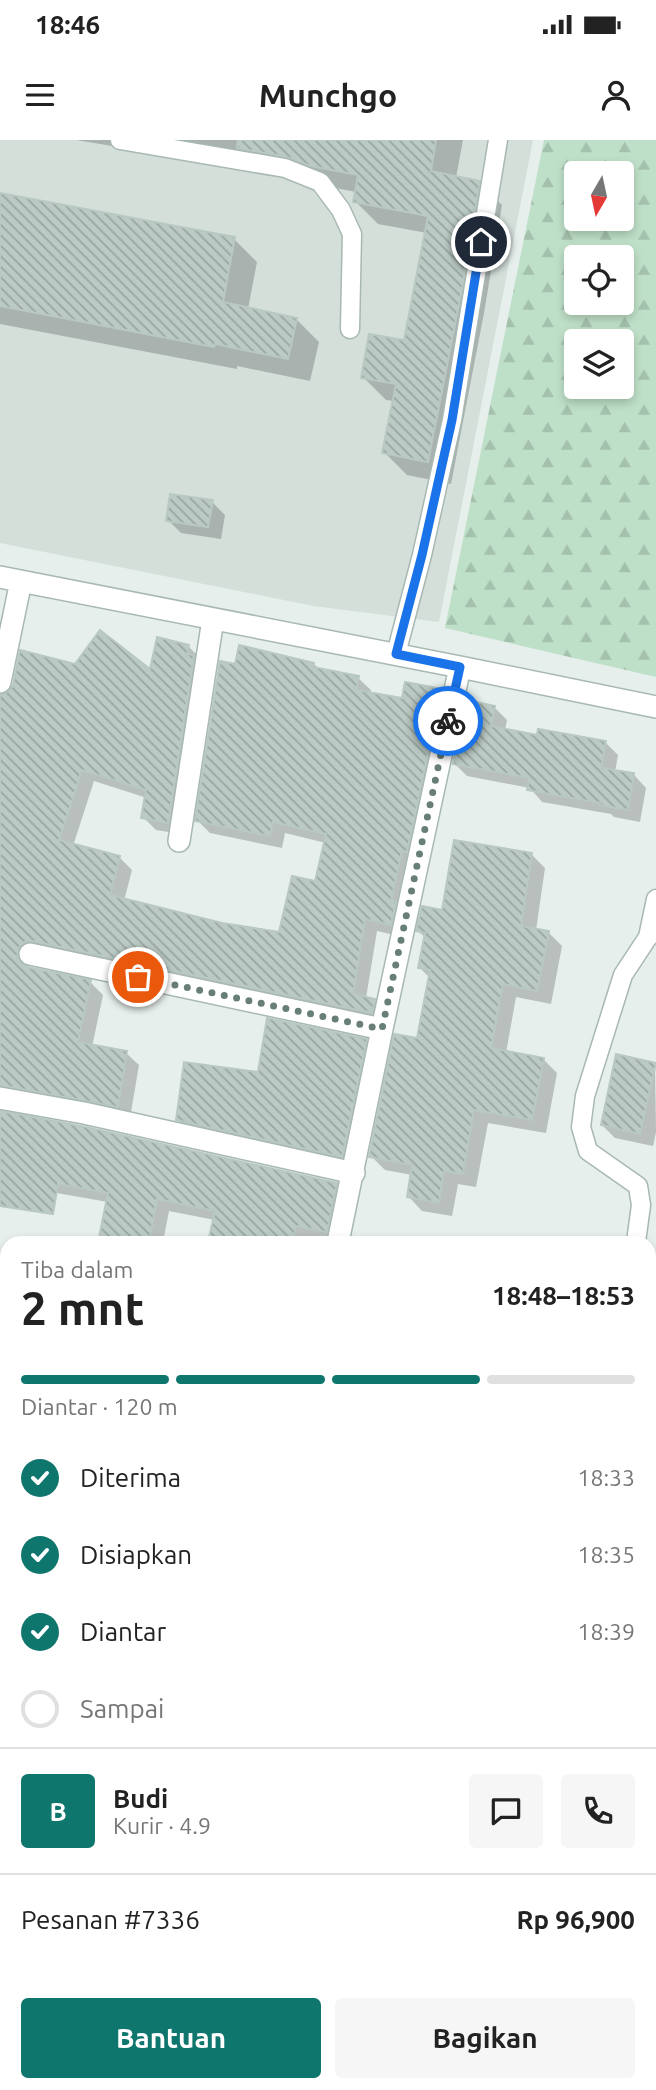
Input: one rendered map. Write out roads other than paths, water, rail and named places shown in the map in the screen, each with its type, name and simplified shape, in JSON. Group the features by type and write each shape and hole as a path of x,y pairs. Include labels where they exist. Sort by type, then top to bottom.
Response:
{"street":[{"path":"0,577 656,707"},
{"path":"0,682 21,582"},
{"path":"179,841 214,619"},
{"path":"339,1236 460,667"},
{"path":"30,954 382,1029"},
{"path":"0,1098 354,1173"}],"lane":[{"path":"120,140 285,168 320,182 341,210 352,234 350,329"},
{"path":"396,654 422,555 452,420 498,140"},
{"path":"637,1236 640,1205 638,1186 588,1151 580,1126 585,1096 623,975 652,934 656,899"}]}
